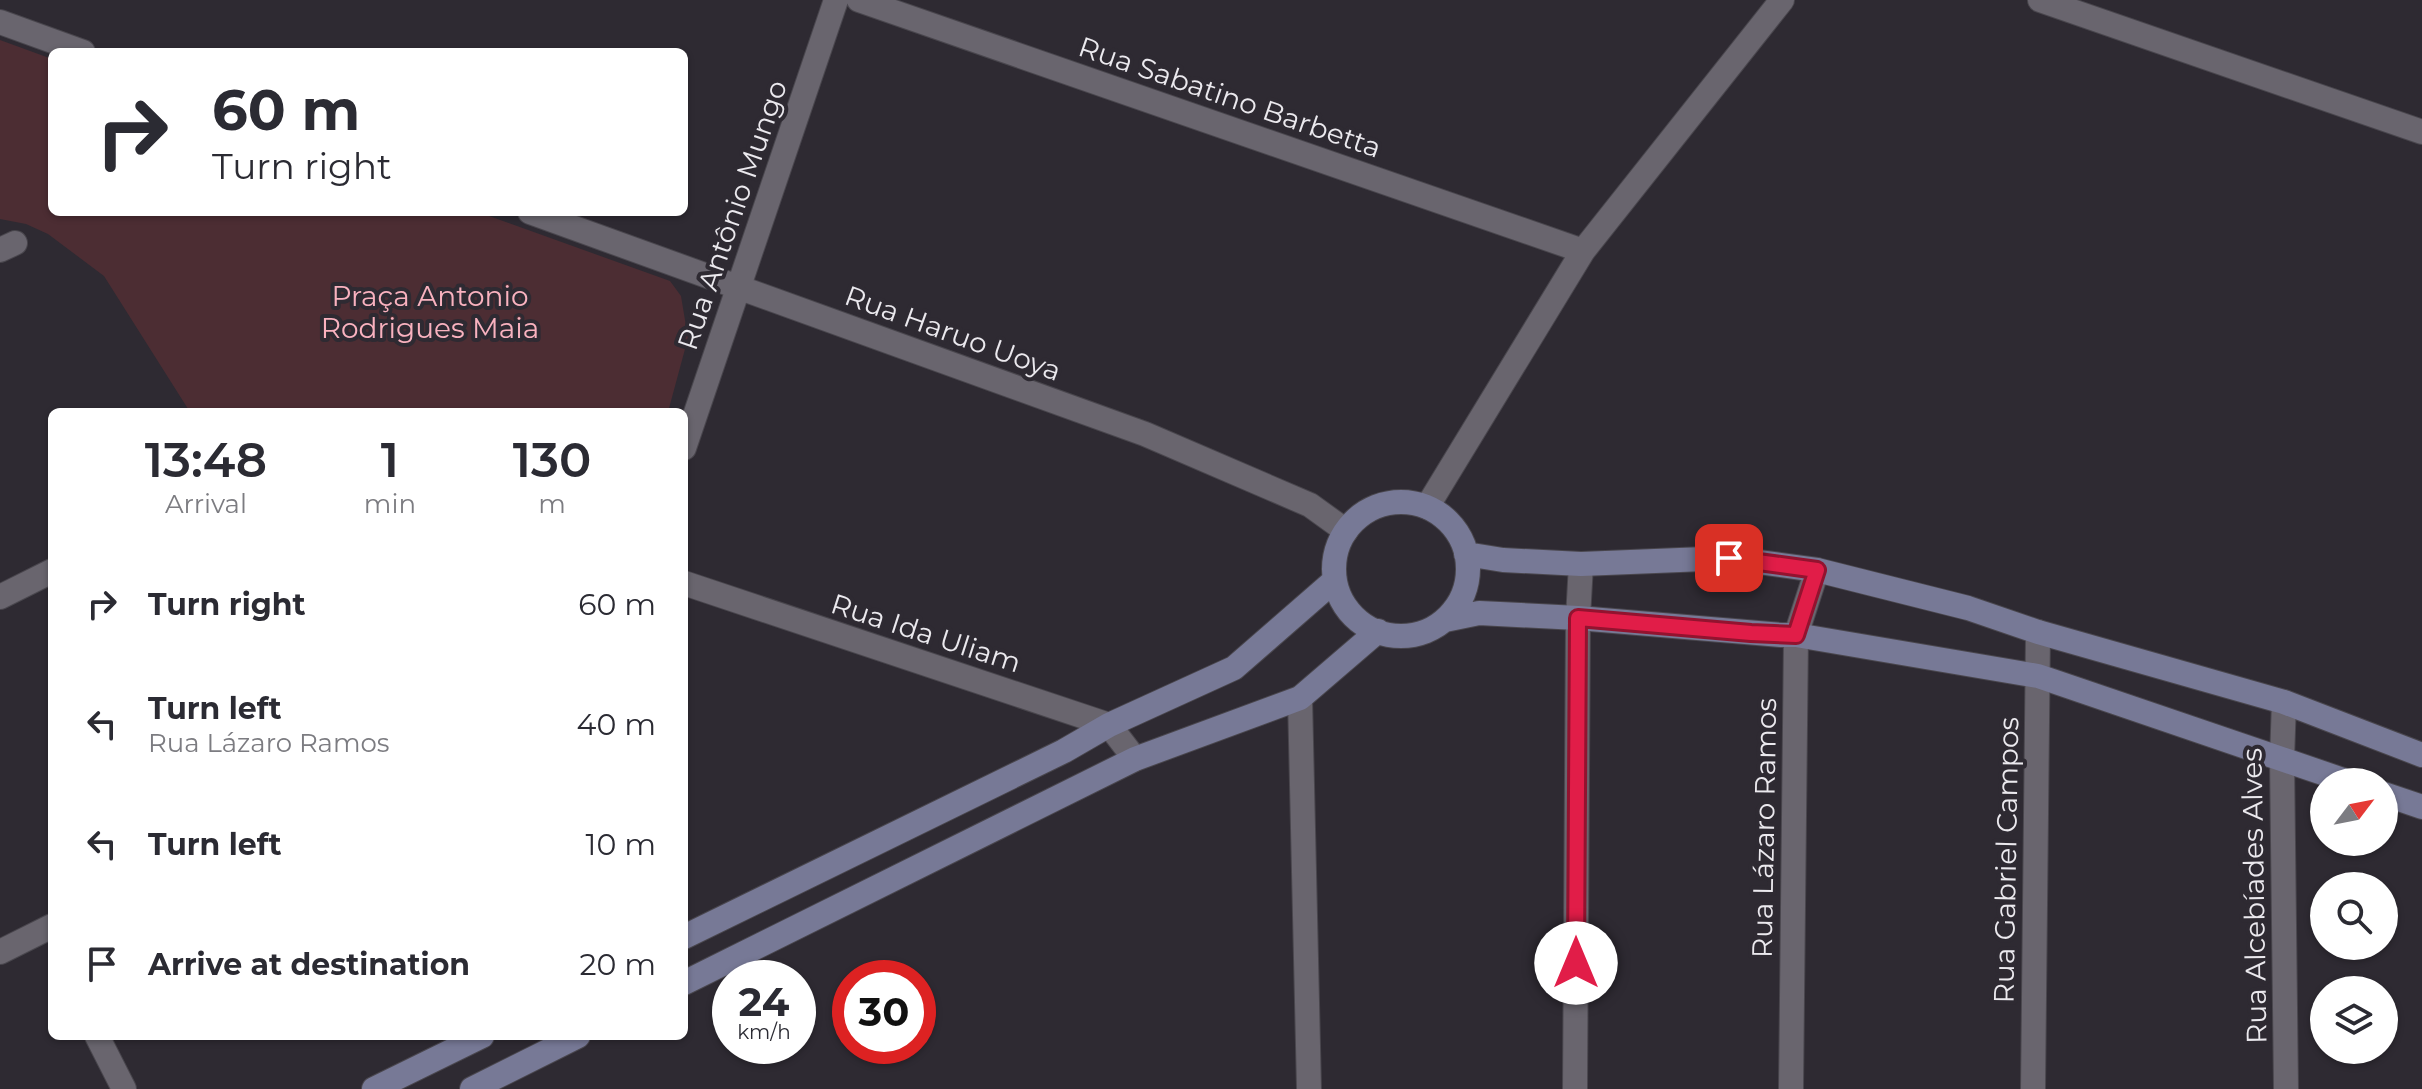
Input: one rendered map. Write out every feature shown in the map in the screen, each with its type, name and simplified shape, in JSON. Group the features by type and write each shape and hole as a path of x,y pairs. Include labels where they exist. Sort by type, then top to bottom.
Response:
{"main road":[{"path":"1445,620 1462,597 1466,583 1463,542 1448,521 1427,507 1414,503 1388,503 1372,508 1358,518 1338,546 1335,580 1350,611 1378,631 1406,635 1420,633 1445,620 1479,613 1796,635 2038,676 2310,769"},
{"path":"1466,554 1503,560 1581,564 1729,558 1817,570 1968,608 2038,632 2284,702 2422,755"},
{"path":"688,935 1064,751 1109,725 1234,668 1335,580"},
{"path":"688,981 1135,759 1300,698 1378,631"},
{"path":"2398,799 2422,807"},
{"path":"374,1089 474,1040"},
{"path":"472,1089 570,1040"}],"street":[{"name":"Rua Antônio Mungo","path":"688,436 836,0"},
{"name":"Rua Sabatino Barbetta","path":"859,0 1583,251"},
{"path":"1427,507 1583,251 1782,0"},
{"path":"2040,0 2422,132"},
{"path":"0,22 72,48"},
{"name":"Rua Haruo Uoya","path":"541,216 1145,434 1310,505 1346,531"},
{"path":"1575,1089 1581,564"},
{"name":"Rua Lázaro Ramos","path":"1791,1089 1796,635 1817,570"},
{"path":"0,597 48,573"},
{"name":"Rua Ida Uliam","path":"688,584 1109,725"},
{"name":"Rua Gabriel Campos","path":"2033,1089 2038,632"},
{"path":"1300,698 1309,1089"},
{"name":"Rua Alcebíades Alves","path":"2284,702 2286,1089"},
{"path":"1109,725 1135,759"},
{"path":"0,952 48,935"},
{"path":"99,1040 124,1089"}],"green space":[{"name":"Praça Antonio Rodrigues Maia","path":"0,40 48,58 48,216 489,216 670,281 681,296 688,338 669,408 187,408 104,276 48,234 26,224 0,219"}],"route":[{"path":"1576,963 1578,618 1796,635 1817,570 1729,558"}]}
